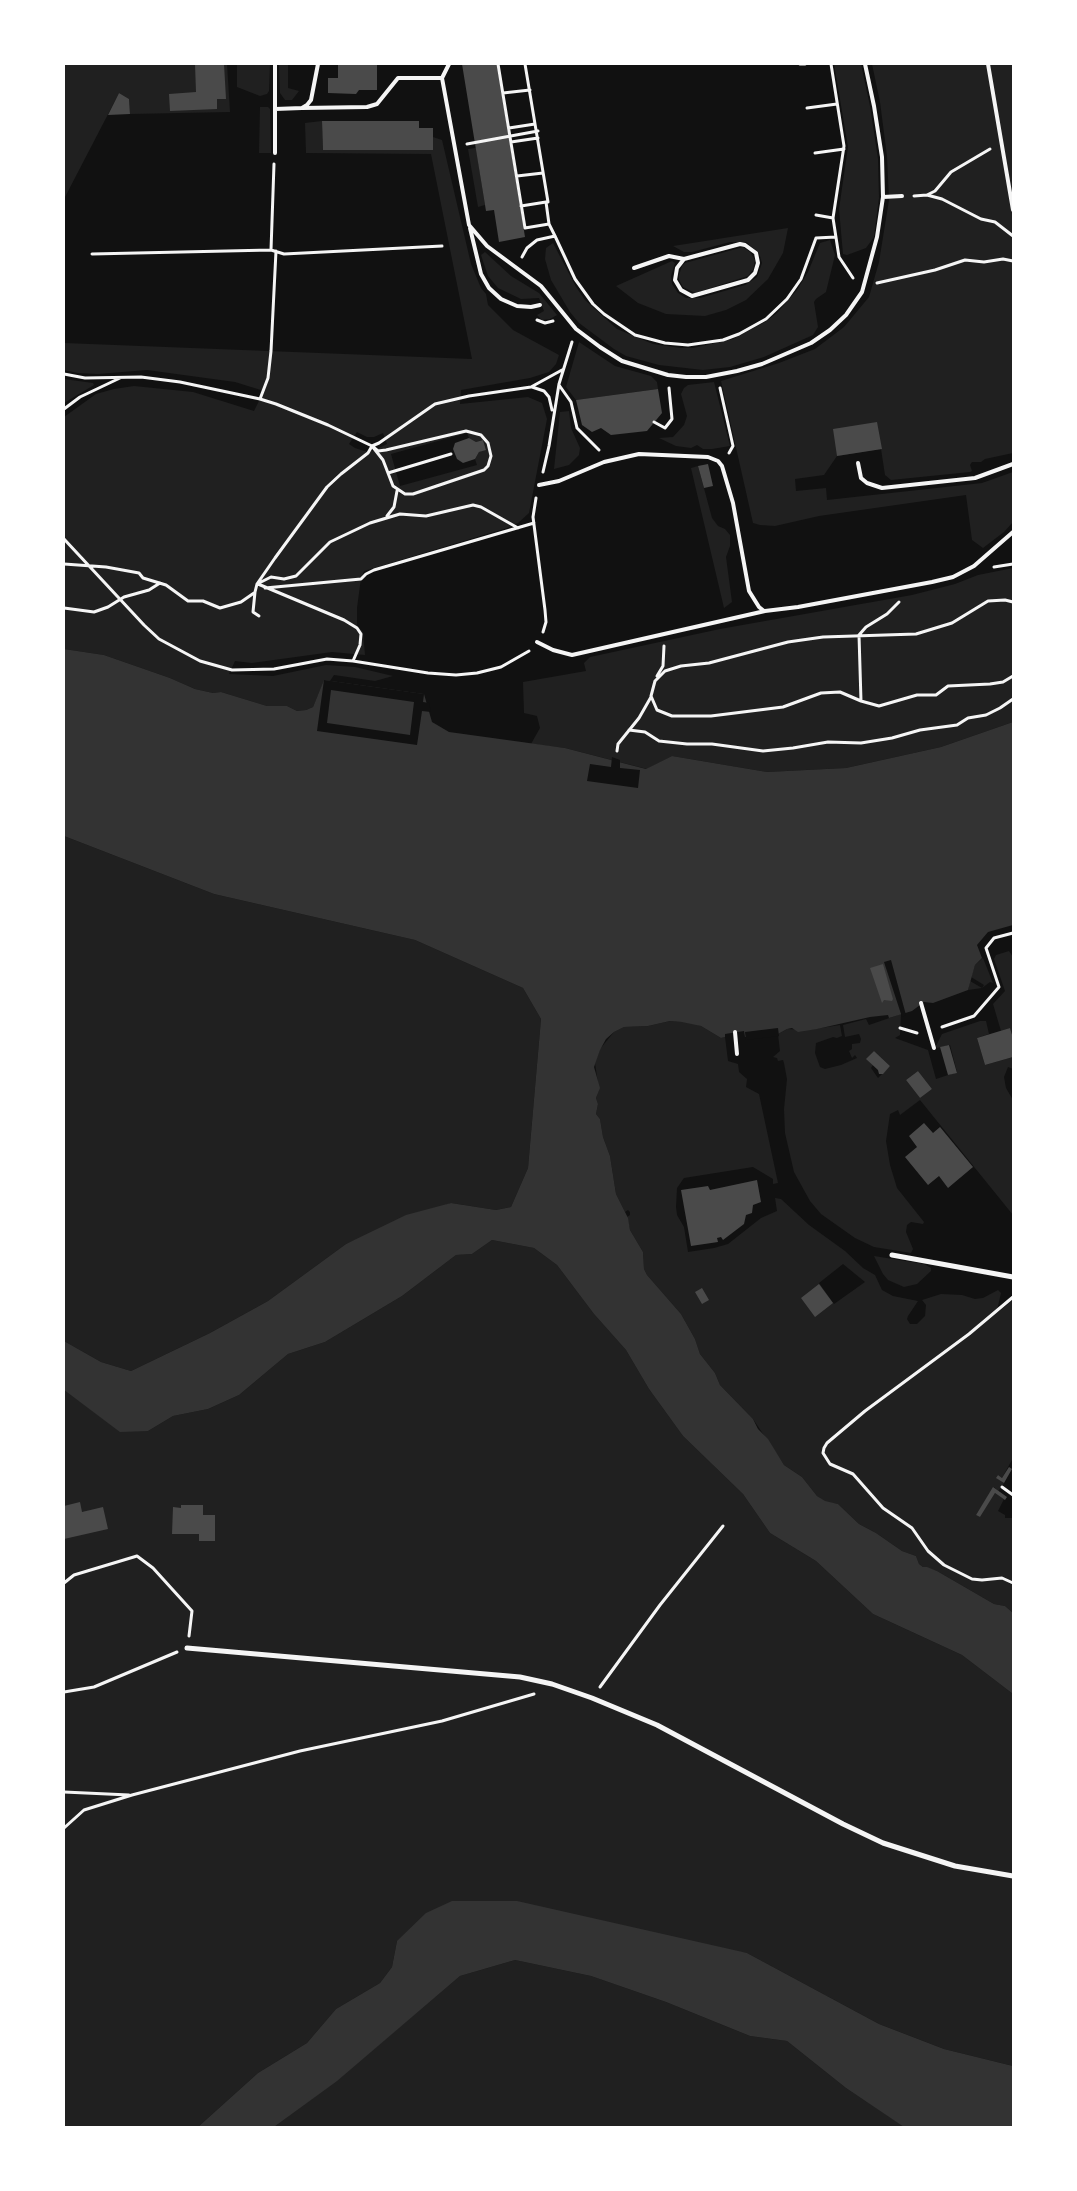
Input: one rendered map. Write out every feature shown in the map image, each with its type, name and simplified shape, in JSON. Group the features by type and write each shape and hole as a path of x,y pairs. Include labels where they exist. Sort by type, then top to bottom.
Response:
{"street":[{"path":"892,1255 1013,1277"},
{"path":"188,1648 520,1677 552,1684 592,1698 657,1725 843,1824 883,1843 955,1866 1013,1876"}],"lane":[{"path":"275,64 275,153"},
{"path":"302,108 311,100 318,64"},
{"path":"449,64 442,78 469,225 481,274 489,288 501,299 517,306 531,307 540,305"},
{"path":"469,225 487,246 542,286 576,329 622,361 668,375 686,377 716,375 762,364 811,343 830,330 846,315 862,292 877,237 883,197 882,157 865,64"},
{"path":"988,64 1013,210"},
{"path":"275,108 367,107 377,104 398,78 442,78"},
{"path":"883,197 902,196"},
{"path":"634,268 669,256 684,259 740,244 745,245 756,253 758,263 755,273 748,280 692,296 681,290 675,280 677,268 684,259"},
{"path":"539,485 559,481 604,462 639,454 708,457 718,461 722,466 734,503 749,591 759,607 765,611"},
{"path":"858,463 861,478 867,483 882,488 975,478 1013,464"},
{"path":"537,642 553,650 572,655 765,611 798,607 932,582 964,572 974,566 1013,532"},
{"path":"921,1003 934,1048"},
{"path":"735,1032 737,1054"}],"path":[{"path":"498,64 525,228 549,224"},
{"path":"525,64 548,202 546,202 549,224 555,236"},
{"path":"800,64 805,64"},
{"path":"831,64 844,149 833,218 840,257 862,292 873,284 888,279 935,270 965,260 984,262 1003,259 1013,261"},
{"path":"503,93 530,90"},
{"path":"807,108 838,104"},
{"path":"509,128 535,124"},
{"path":"454,146 537,131"},
{"path":"511,142 538,138"},
{"path":"1001,139 985,154 952,172 942,184 927,195 942,199 976,217 995,222 1013,236"},
{"path":"815,153 844,149"},
{"path":"260,399 268,378 271,351 275,153"},
{"path":"516,176 543,173"},
{"path":"521,206 546,202"},
{"path":"816,215 833,218"},
{"path":"92,254 273,250 284,254 442,246"},
{"path":"552,416 562,370 576,329"},
{"path":"259,616 253,612 257,584 274,558 327,487 368,453 372,446 380,443 435,404 460,398 531,387 562,370"},
{"path":"64,374 85,378 122,377 180,382 260,399 301,414 372,446 378,450 386,450 466,431 481,435 488,443 492,456 484,470 413,494 405,494 398,491 383,460 372,446"},
{"path":"654,422 665,428 672,419 668,375"},
{"path":"64,409 80,397 122,377"},
{"path":"559,384 571,402 577,428 598,449 604,462"},
{"path":"64,539 119,600 159,639 200,661 217,666 232,670 256,670 327,659 354,661 428,674 456,675 477,673 500,667 528,652 544,632 546,622 533,510 549,446 552,404 544,391 531,387"},
{"path":"721,393 733,446"},
{"path":"388,473 451,454"},
{"path":"386,516 394,507 398,491"},
{"path":"257,584 271,577 284,579 296,576 330,542 386,516 400,514 426,516 472,505 481,506 518,528"},
{"path":"265,588 361,579 374,570 534,524"},
{"path":"64,564 122,568 139,573 143,578 160,582 188,601 203,601 220,608 241,602 255,592"},
{"path":"64,608 94,612 108,607 119,600 133,596 138,591 149,590 160,582"},
{"path":"257,584 344,620 357,628 361,634 360,645 354,661"},
{"path":"861,701 859,635 866,627 898,604 902,596 901,588"},
{"path":"655,681 665,670 709,663 788,642 824,637 916,634 952,623 988,601 1005,600 1013,602"},
{"path":"617,751 618,744 639,718 651,696 655,681 663,666 665,652 663,634"},
{"path":"651,696 657,710 672,716 711,716 783,707 820,693 840,692 879,706 917,696 936,695 948,686 990,684 1003,682 1013,676"},
{"path":"629,730 645,732 659,740 687,744 712,744 763,751 828,742 861,743 892,738 920,730 957,725 968,718 986,715 1013,699"},
{"path":"900,1028 920,1034 974,1016 999,987 986,948 994,938 1013,932"},
{"path":"1013,1297 969,1334 865,1411 827,1443 823,1453 830,1464 853,1474 883,1508 912,1528 928,1551 944,1566 972,1579 1002,1578 1013,1583"},
{"path":"1002,1487 1013,1495"},
{"path":"592,1698 660,1605 723,1526"},
{"path":"64,1583 74,1575 137,1556 152,1568 192,1611 188,1648 94,1686 64,1692"},
{"path":"64,1828 84,1810 132,1795 300,1751 442,1721 540,1693 552,1684"},
{"path":"64,1792 132,1795"}],"shaded area":[{"path":"64,64 227,64 230,112 130,114 129,99 119,93 64,199"},
{"path":"237,64 270,64 269,91 267,94 260,96 237,87"},
{"path":"279,64 288,64 288,88 299,91 292,100 285,100 280,93"},
{"path":"834,64 861,64 878,159 879,198 874,237 866,248 847,255 843,254 839,209 848,147"},
{"path":"872,64 1013,64 1013,453 985,459 981,462 972,462 970,465 972,471 970,472 891,480 885,475 881,449 837,456 824,475 795,479 796,491 826,488 827,500 982,483 1013,472 1013,522 1004,532 983,548 972,540 966,495 819,516 775,526 753,523 721,381 779,363 815,349 844,327 869,297 879,262 889,200 887,156 880,102"},
{"path":"260,107 268,107 270,109 271,153 259,153"},
{"path":"322,121 323,150 433,150 433,137 442,140 471,264 481,288 486,294 488,305 513,330 559,355 556,364 549,372 530,378 461,390 460,404 528,397 542,403 547,419 529,513 518,523 507,528 364,571 361,578 357,608 357,626 363,632 365,655 332,652 252,663 235,661 229,674 273,676 326,665 355,667 393,676 375,681 334,675 330,681 324,681 313,707 297,711 287,706 267,706 221,692 213,693 195,689 170,678 104,655 64,649 64,417 96,394 134,386 193,392 254,411 264,391 235,382 147,370 98,374 64,370 64,343 472,359 431,154 306,153 305,123","holes":["357,432 367,437 374,437 383,433 387,444 373,451 355,448 349,444","467,433 469,438 476,442 483,440 486,449 479,452 475,459 477,465 400,486 391,454"]},
{"path":"476,148 485,205 478,207 468,149"},
{"path":"788,228 783,253 768,279 746,300 726,310 705,316 666,314 638,303 616,286 672,261 675,263 671,276 672,284 678,293 686,298 700,298 745,285 757,277 762,263 759,253 746,242 730,242 692,252 684,252 673,246"},
{"path":"830,240 835,255 826,292 814,302 818,327 813,335 764,357 730,367 703,370 659,365 626,356 614,349 579,323 570,312 551,280 545,259 546,248 553,243 585,300 617,329 653,344 693,348 733,339 765,322 777,313 797,290 808,272 820,243"},
{"path":"743,247 750,252 755,260 753,270 748,276 695,293 683,287 679,280 679,275 685,263"},
{"path":"485,252 511,276 539,293 557,315 550,319 542,320 537,315 544,311 539,298 521,299 498,288 488,276 481,255"},
{"path":"579,342 615,366 651,376 657,382 658,389 576,400 566,387"},
{"path":"64,379 93,383 94,385 64,403"},
{"path":"714,382 730,446 703,449 697,445 691,448 676,446 659,438 673,437 684,425 687,416 681,394 684,388 688,385"},
{"path":"569,411 571,428 580,448 579,455 569,465 554,469 560,412"},
{"path":"698,466 712,518 718,526 725,529 730,535 730,546 726,557 732,602 724,608 691,468"},
{"path":"1013,568 1013,722 941,747 846,768 767,772 672,756 647,769 565,748 531,744 540,728 537,716 524,713 523,682 586,671 584,663 590,657 720,629 912,595 955,584 978,575"},
{"path":"64,649 104,655 170,678 195,689 213,693 221,692 267,706 287,706 297,711 313,707 324,680 424,694 432,722 449,732 565,748 646,769 672,756 767,772 846,768 941,747 1013,722 1013,925 988,932 977,945 982,958 975,965 968,990 933,1003 924,1002 912,1011 889,1018 888,1015 870,1017 798,1032 792,1028 778,1034 745,1037 744,1031 725,1034 725,1037 721,1038 701,1026 682,1022 670,1021 648,1026 624,1027 606,1039 594,1067 600,1088 596,1098 598,1104 596,1114 600,1119 603,1137 610,1156 616,1194 628,1218 630,1230 643,1252 644,1269 681,1314 695,1339 700,1354 715,1373 720,1385 753,1419 784,1465 802,1477 817,1496 825,1501 838,1504 859,1524 902,1551 916,1556 919,1564 923,1567 937,1571 994,1604 1005,1606 1013,1613 1013,1694 962,1655 873,1614 816,1561 770,1533 743,1494 683,1436 649,1389 626,1350 594,1314 557,1265 534,1248 492,1240 472,1254 456,1255 402,1296 325,1342 288,1354 239,1395 208,1409 173,1416 148,1431 120,1432 64,1390 64,1341 101,1362 131,1371 210,1333 268,1301 346,1244 406,1215 451,1203 496,1210 511,1207 528,1168 541,1019 523,988 415,940 214,894 64,836"},
{"path":"64,836 214,894 415,940 523,988 541,1019 528,1168 511,1207 496,1210 451,1203 346,1244 268,1301 210,1333 131,1371 101,1362 64,1341"},
{"path":"1009,951 1013,957 1013,1038 1010,1028 1001,1031 993,1004 1005,991 994,959 996,955"},
{"path":"983,958 993,983 990,982 982,988 984,985 971,977 975,965"},
{"path":"970,981 982,988 968,990"},
{"path":"901,1014 900,1035 895,1038 928,1050 936,1079 957,1072 950,1045 937,1048 936,1046 942,1034 980,1021 986,1021 989,1034 977,1038 985,1065 1013,1057 1013,1069 1008,1067 1004,1077 1006,1088 1013,1100 1013,1215 920,1100 900,1115 898,1110 890,1114 886,1141 890,1165 897,1188 924,1222 923,1224 911,1222 907,1225 906,1232 913,1249 911,1253 874,1247 855,1238 821,1214 810,1201 794,1172 785,1133 784,1109 787,1079 783,1060 778,1061 777,1058 773,1057 780,1051 778,1034 787,1029 808,1030 840,1025 842,1036 816,1043 815,1053 820,1067 825,1069 857,1058 855,1055 852,1058 849,1051 852,1049 852,1044 860,1043 859,1034 845,1037 843,1025 866,1019 869,1025","holes":["874,1051 890,1066 878,1078 871,1068 873,1065 867,1059","918,1071 932,1089 920,1098 906,1080"]},
{"path":"670,1021 689,1022 701,1026 721,1038 725,1037 728,1061 738,1064 739,1072 747,1079 746,1087 759,1094 778,1183 773,1184 773,1179 753,1167 684,1178 677,1188 676,1207 677,1215 684,1227 688,1252 728,1244 761,1218 777,1211 775,1198 781,1199 809,1225 845,1251 863,1268 875,1275 882,1290 893,1296 918,1301 908,1316 907,1319 910,1324 917,1324 925,1316 926,1305 922,1300 941,1294 962,1295 975,1299 983,1298 998,1290 1001,1293 997,1310 974,1331 1013,1300 1013,1458 1002,1478 998,1475 997,1478 1004,1483 1002,1487 998,1491 994,1487 976,1515 980,1517 995,1493 1004,1499 998,1511 1005,1515 1005,1518 1013,1518 1013,1613 1005,1606 994,1604 937,1571 923,1567 919,1564 916,1556 902,1551 859,1524 838,1504 825,1502 817,1496 802,1477 784,1465 753,1419 720,1385 715,1373 700,1354 695,1339 681,1314 647,1275 644,1269 643,1252 630,1230 627,1217 630,1215 630,1212 628,1210 625,1212 616,1194 610,1156 603,1137 600,1119 596,1114 598,1104 596,1098 599,1090 595,1063 600,1049 614,1032 624,1027 648,1026","holes":["843,1264 865,1282 834,1304 819,1283"]},
{"path":"492,1240 534,1248 557,1265 594,1314 626,1350 649,1389 683,1436 743,1494 770,1533 816,1561 873,1614 962,1655 1013,1694 1013,2066 944,2049 879,2024 747,1953 397,1941 392,1967 380,1983 336,2009 307,2043 258,2073 198,2127 64,2127 64,1390 120,1431 148,1431 173,1416 208,1409 239,1395 288,1354 325,1342 402,1296 456,1255 472,1254"},
{"path":"874,1256 924,1264 931,1268 931,1271 917,1284 904,1287 888,1280"},
{"path":"452,1901 517,1901 747,1953 879,2024 944,2049 1013,2066 1013,2127 904,2127 846,2088 787,2041 750,2036 666,2002 591,1976 515,1960 460,1976 337,2081 274,2127 198,2127 258,2073 307,2043 336,2009 380,1983 392,1967 397,1941 426,1913"},
{"path":"515,1960 591,1976 666,2002 750,2036 787,2041 846,2088 905,2127 274,2127 337,2080 460,1976"}],"pier":[{"path":"324,680 424,694 423,702 429,703 431,712 422,711 417,745 317,731","holes":["331,690 414,702 410,735 327,723"]},
{"path":"612,757 620,760 620,768 640,770 638,788 587,781 590,764 611,767"},
{"path":"891,960 906,1015 902,1017 884,962"},
{"path":"778,1028 779,1036 746,1040 745,1032"}],"building":[{"path":"195,64 224,64 226,99 217,99 217,109 170,111 169,94 196,92"},
{"path":"338,64 377,64 377,90 359,90 356,94 328,93 328,78 338,78"},
{"path":"462,64 497,64 525,237 499,242 494,210 486,211"},
{"path":"119,93 129,99 130,114 108,115"},
{"path":"322,121 419,121 419,128 433,128 433,150 323,150"},
{"path":"658,389 662,413 647,431 611,435 601,428 592,432 582,425 576,400"},
{"path":"877,422 882,449 837,456 833,429"},
{"path":"469,438 476,442 483,440 486,450 479,452 475,459 463,463 457,459 453,449 455,443"},
{"path":"708,464 713,486 704,488 698,466"},
{"path":"883,964 893,999 892,1001 884,1000 882,1003 870,968"},
{"path":"1010,1028 1013,1038 1013,1057 985,1065 977,1038"},
{"path":"949,1045 957,1073 948,1075 940,1047"},
{"path":"874,1051 890,1066 883,1074 879,1074 878,1070 866,1059"},
{"path":"918,1071 932,1089 920,1098 906,1080"},
{"path":"924,1123 933,1133 940,1127 973,1167 948,1188 939,1176 928,1185 905,1157 917,1147 909,1136"},
{"path":"757,1180 761,1202 753,1205 752,1213 746,1215 744,1224 723,1240 721,1237 717,1238 718,1242 691,1246 681,1190 708,1186 710,1190"},
{"path":"819,1284 833,1303 815,1317 801,1298"},
{"path":"702,1288 709,1300 702,1304 695,1292"},
{"path":"1009,1467 1012,1469 1004,1483 996,1478 998,1475 1002,1478"},
{"path":"993,1487 1007,1497 1005,1500 995,1493 980,1517 976,1515"},
{"path":"80,1502 82,1512 103,1507 108,1529 64,1539 64,1506"},
{"path":"181,1505 203,1505 203,1515 215,1515 215,1541 199,1541 199,1534 172,1534 173,1507 181,1508"}]}
